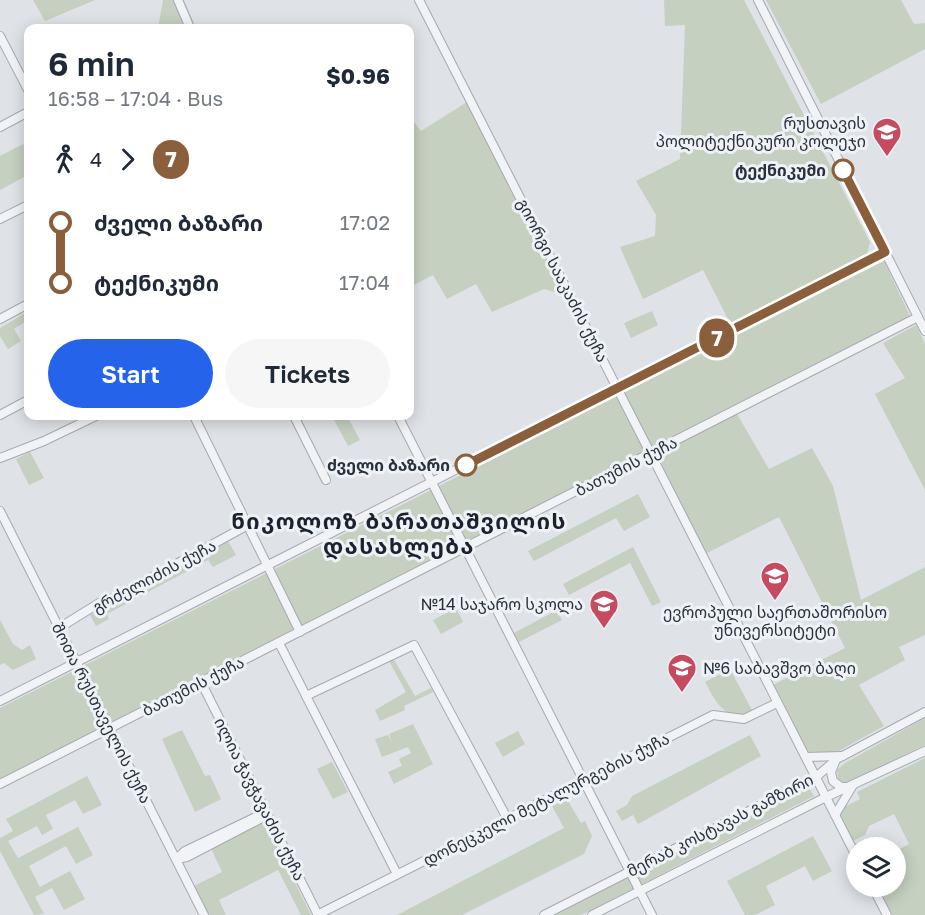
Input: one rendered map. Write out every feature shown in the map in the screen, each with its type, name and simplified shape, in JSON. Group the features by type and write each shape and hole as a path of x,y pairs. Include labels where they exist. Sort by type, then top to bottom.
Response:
{"street":[{"path":"178,0 187,24"},
{"name":"გიორგი სააკაძის ქუჩა","path":"419,0 846,837"},
{"path":"758,0 925,331"},
{"path":"0,36 24,82"},
{"path":"0,127 24,114"},
{"path":"0,219 24,207"},
{"path":"0,701 885,252"},
{"path":"0,319 24,306"},
{"name":"ბათუმის ქუჩა","path":"0,784 918,317"},
{"path":"0,415 24,402"},
{"path":"0,458 44,441 88,420"},
{"path":"196,420 300,632"},
{"path":"296,420 326,480"},
{"path":"400,420 652,915"},
{"name":"შოთა რუსთაველის ქუჩა","path":"0,511 204,915"},
{"name":"გრძელიძის ქუჩა","path":"59,628 104,600 114,598 248,525"},
{"path":"279,643 398,874"},
{"path":"306,696 414,645 507,818"},
{"name":"ილია ჭავჭავაძის ქუჩა","path":"201,682 318,915"},
{"name":"დონეცკელი მეტალურგების ქუჩა","path":"318,915 713,715 744,719 777,703"},
{"name":"მერაბ კოსტავას გამზირი","path":"544,915 816,777 840,758 925,712"},
{"name":"მერაბ კოსტავას გამზირი","path":"592,915 826,797 925,751"},
{"path":"806,757 840,758 831,777 836,784 851,786 835,815"},
{"path":"176,859 184,851 222,835 266,812"},
{"path":"878,897 887,915"}],"green space":[{"path":"33,0 95,0 45,21"},
{"path":"163,0 184,0 194,24 159,24"},
{"path":"664,0 744,0 870,242 867,255 732,327 703,270 643,299 620,247 655,236 656,215 636,181 680,159 685,25 665,26"},
{"path":"766,0 901,0 914,24 925,23 925,49 821,104"},
{"path":"467,102 565,295 544,289 492,312 476,284 447,299 433,275 414,285 414,122 421,131"},
{"path":"23,144 24,146 24,177 0,190 0,156"},
{"path":"884,261 910,316 0,780 0,708"},
{"path":"652,311 658,325 631,338 624,323"},
{"path":"24,314 24,323 14,329 21,341 8,349 0,336 0,328"},
{"path":"916,325 925,344 925,490 875,394 905,378 883,343"},
{"path":"737,414 769,469 812,448 833,486 861,600 925,567 925,635 899,647 905,660 859,685 884,726 835,753 825,752 811,758 771,686 845,648 779,517 705,554 657,454"},
{"path":"334,420 349,420 360,440 348,446"},
{"path":"30,452 44,478 29,485 16,459"},
{"path":"638,494 650,517 624,531 616,518 534,561 528,551"},
{"path":"228,541 236,555 213,567 208,560 107,614 109,619 96,626 90,615"},
{"path":"633,547 661,602 652,606 630,563 569,595 563,584"},
{"path":"456,608 463,622 441,634 433,620"},
{"path":"557,610 562,620 519,642 514,633"},
{"path":"0,620 13,644 22,650 30,645 36,659 13,670 4,663 0,665"},
{"path":"393,658 415,696 431,688 433,692 404,706 405,710 380,721 375,710 406,692 389,661"},
{"path":"730,669 753,712 744,715 729,713 713,697 705,682"},
{"path":"925,718 925,745 847,783 838,780 837,770 845,763"},
{"path":"413,724 433,764 394,784 388,772 402,766 399,759 411,753 408,747 382,757 375,739 388,735 392,743 389,734"},
{"path":"182,730 205,776 210,775 221,799 195,812 162,739"},
{"path":"518,731 525,744 503,757 495,743"},
{"path":"750,735 761,756 638,824 633,815 622,821 616,811 627,805 632,796"},
{"path":"925,758 925,915 891,915 881,897 906,897 906,846 909,844 894,814 869,826 865,835 851,837 836,811 860,799 857,792"},
{"path":"332,762 348,792 333,799 317,769"},
{"path":"87,776 102,805 83,814 75,800 46,815 53,829 42,835 37,826 8,841 18,858 78,827 93,855 76,864 66,846 29,866 40,887 70,871 85,899 64,910 52,888 35,897 44,914 34,915 0,851 0,838 13,831 6,819"},
{"path":"808,787 814,796 581,915 553,915"},
{"path":"567,799 581,823 585,821 592,836 584,854 462,915 397,915 564,828 552,806"},
{"path":"264,820 311,915 301,915 278,870 219,900 226,915 206,915 192,887 222,872 210,846"},
{"path":"813,836 832,871 813,881 805,866 766,886 775,905 755,915 745,915 727,881"}],"bus line":[{"name":"7","path":"466,465 885,252 843,170"}],"place":[{"name":"რუსთავის პოლიტექნიკური კოლეჯი","path":"887,158"},
{"name":"ტექნიკუმი","path":"843,170"},
{"name":"ძველი ბაზარი","path":"466,465"},
{"name":"ევროპული საერთაშორისო უნივერსიტეტი","path":"775,602"},
{"name":"№14 საჯარო სკოლა","path":"604,630"},
{"name":"№6 საბავშვო ბაღი","path":"682,694"}],"district":[{"name":"ნიკოლოზ ბარათაშვილის დასახლება","path":"399,534"}]}
